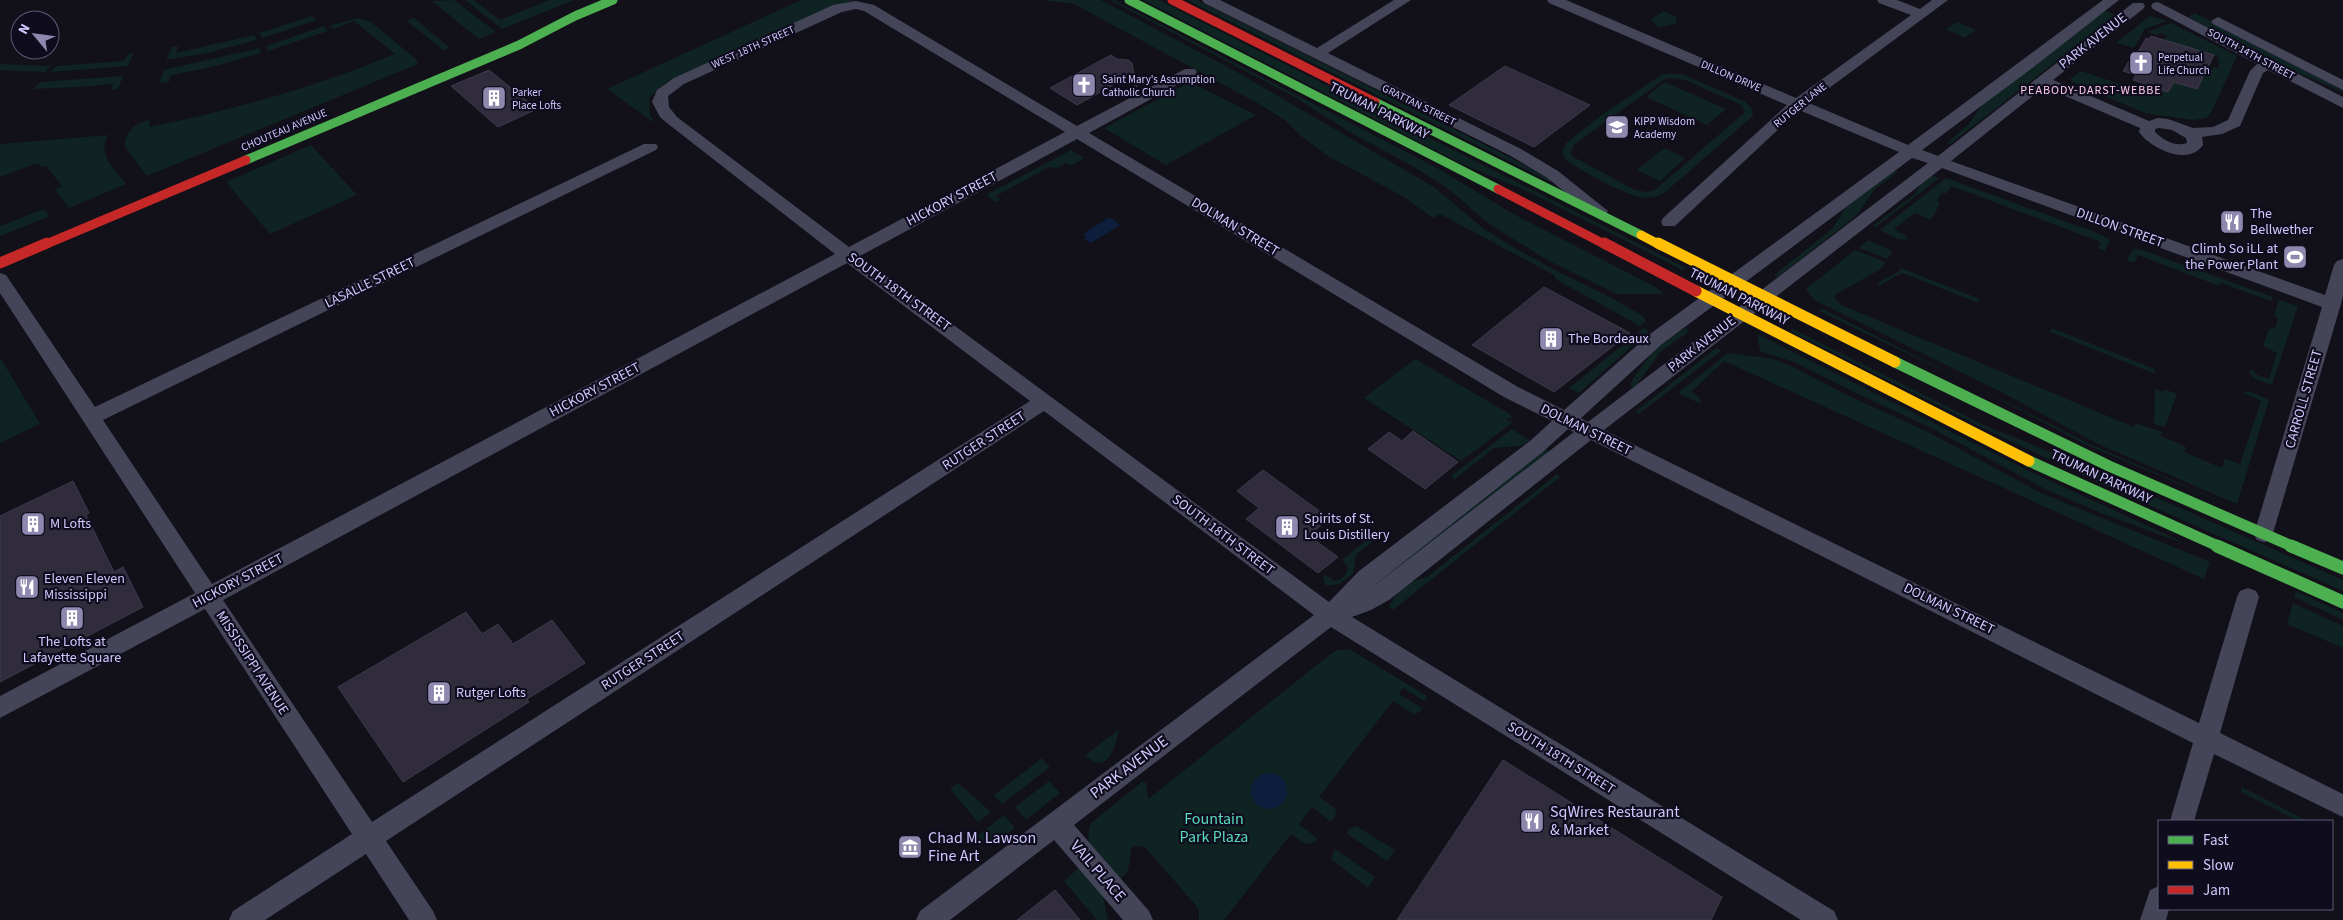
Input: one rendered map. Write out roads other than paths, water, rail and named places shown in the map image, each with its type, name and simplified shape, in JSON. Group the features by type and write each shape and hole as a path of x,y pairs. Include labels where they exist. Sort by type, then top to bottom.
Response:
{"main road":[{"name":"CHOUTEAU AVENUE","path":"0,263 519,45 575,16 613,0"},
{"name":"TRUMAN PARKWAY","path":"1129,0 2012,453 2343,602"},
{"name":"TRUMAN PARKWAY","path":"1172,0 1762,298 2045,437 2343,568"},
{"name":"CHOUTEAU AVENUE","path":"0,251 532,29 575,16"}],"street":[{"name":"GRATTAN STREET","path":"1209,0 1515,152 1552,174 1620,225"},
{"path":"1317,54 1404,0"},
{"name":"DILLON DRIVE","path":"1554,0 1909,151"},
{"path":"1884,0 1922,14"},
{"name":"RUTGER LANE","path":"1669,222 1797,104 1941,0"},
{"name":"PARK AVENUE","path":"929,920 1330,615 1367,577 1494,480 1566,420 1656,339 2026,66 2112,0"},
{"path":"2120,0 2138,6 2162,3"},
{"name":"SOUTH 14TH STREET","path":"2172,0 2248,36 2343,86"},
{"name":"SOUTH 14TH STREET","path":"2162,3 2343,103"},
{"name":"WEST 18TH STREET","path":"658,101 661,94 680,81 838,8 856,5"},
{"name":"DOLMAN STREET","path":"856,5 875,10 1497,384 2343,806"},
{"name":"PARK AVENUE","path":"1330,615 1363,604 1381,594 2138,6"},
{"path":"2190,134 2216,131 2235,123 2257,71 2268,63"},
{"name":"HICKORY STREET","path":"0,708 1190,72"},
{"path":"2043,81 2148,126 2165,123 2179,127 2194,138 2195,144 2187,148 2173,148 2153,139 2147,132 2148,126"},
{"name":"SOUTH 18TH STREET","path":"658,101 664,113 672,120 848,255 1330,615 1824,920"},
{"name":"LASALLE STREET","path":"90,418 650,147"},
{"name":"DILLON STREET","path":"1909,151 2332,304"},
{"name":"CARROLL STREET","path":"2264,534 2343,265"},
{"name":"MISSISSIPPI AVENUE","path":"0,280 424,920"},
{"name":"RUTGER STREET","path":"242,920 1045,401"},
{"path":"2182,820 2248,597"},
{"name":"VAIL PLACE","path":"1056,823 1140,920"},
{"path":"2153,920 2158,902"}],"water":[{"path":"1108,218 1113,219 1120,225 1091,243 1084,239 1087,237 1083,234"},
{"path":"1269,773 1276,774 1282,778 1286,784 1286,798 1282,804 1276,808 1269,809 1262,808 1256,804 1252,798 1251,791 1252,784 1256,778 1262,774"}],"place":[{"name":"Perpetual Life Church","path":"2141,63"},
{"name":"Saint Mary's Assumption Catholic Church","path":"1084,85"},
{"name":"Parker Place Lofts","path":"494,98"},
{"name":"KIPP Wisdom Academy","path":"1617,127"},
{"name":"The Bellwether","path":"2232,222"},
{"name":"Climb So iLL at the Power Plant","path":"2295,257"},
{"name":"The Bordeaux","path":"1551,339"},
{"name":"M Lofts","path":"33,524"},
{"name":"Spirits of St. Louis Distillery","path":"1287,527"},
{"name":"Eleven Eleven Mississippi","path":"27,587"},
{"name":"The Lofts at Lafayette Square","path":"72,618"},
{"name":"Rutger Lofts","path":"439,693"},
{"name":"SqWires Restaurant & Market","path":"1532,821"},
{"name":"Chad M. Lawson Fine Art","path":"910,847"}],"district":[{"name":"PEABODY-DARST-WEBBE","path":"2091,90"}],"park label":[{"name":"Fountain Park Plaza","path":"1214,828"}]}
